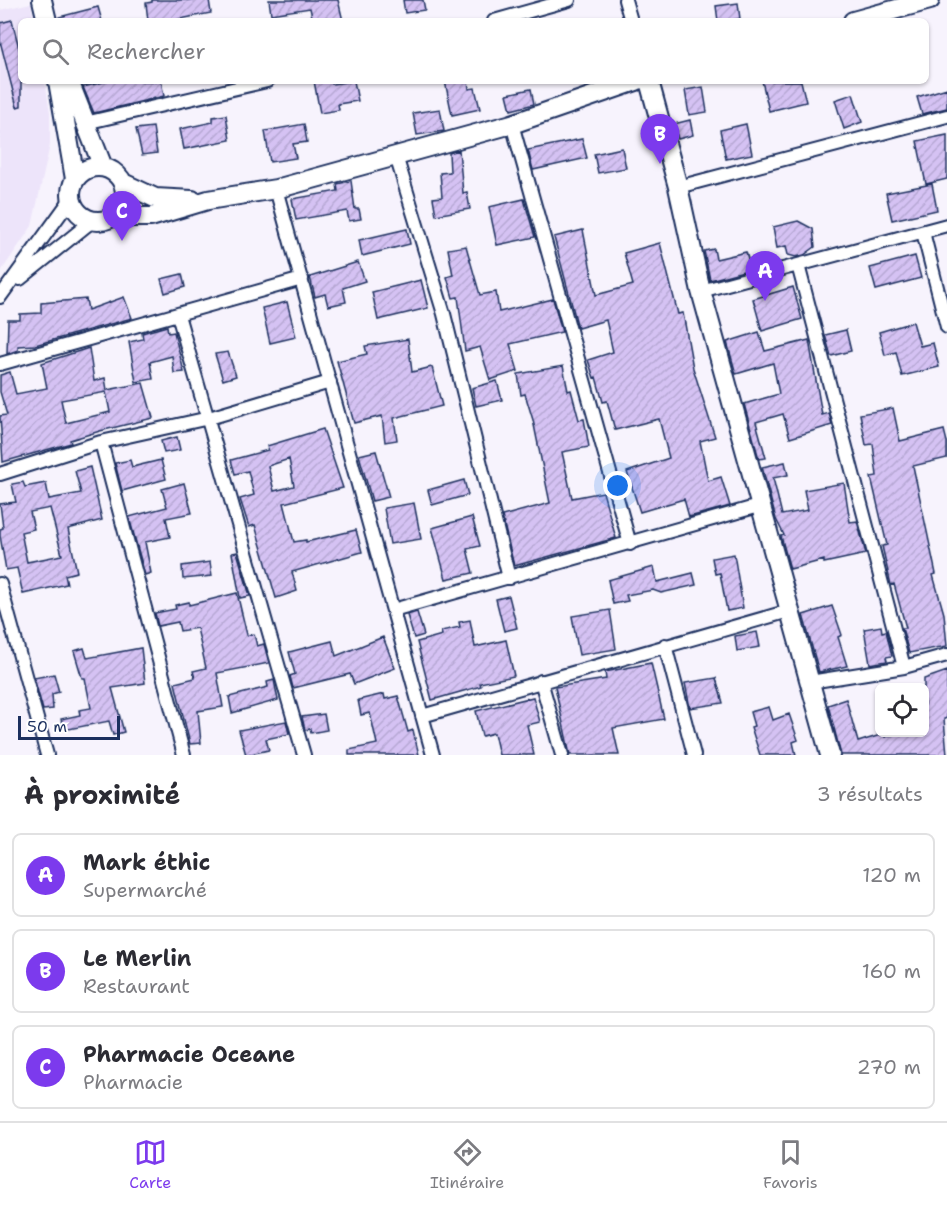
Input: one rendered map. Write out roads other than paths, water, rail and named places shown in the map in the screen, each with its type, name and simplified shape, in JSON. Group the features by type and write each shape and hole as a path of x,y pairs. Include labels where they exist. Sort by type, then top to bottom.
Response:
{"main road":[{"path":"42,0 46,18"},
{"path":"864,18 930,0"},
{"path":"59,84 75,178"},
{"path":"70,84 103,167 118,176 123,183 125,196 122,207 113,217"},
{"path":"103,167 82,171 75,178 71,188 71,199 75,209 92,221 103,221 113,217 151,217 208,200 276,189 512,124 627,84"},
{"path":"651,84 678,187 701,291 830,755"},
{"path":"123,183 155,198 208,200"}],"street":[{"path":"505,18 569,0"},
{"path":"625,0 630,18"},
{"path":"86,123 254,84"},
{"path":"678,187 947,116"},
{"path":"512,124 630,544"},
{"path":"396,156 444,314 509,578"},
{"path":"276,189 433,755"},
{"path":"4,293 71,199"},
{"path":"4,293 92,221"},
{"path":"701,291 947,225"},
{"path":"923,232 947,327"},
{"path":"798,265 903,667"},
{"path":"0,364 302,279"},
{"path":"178,315 304,755"},
{"path":"0,474 101,442 209,418 330,382"},
{"path":"101,442 184,755"},
{"path":"393,610 762,505"},
{"path":"0,584 47,755"},
{"path":"423,716 789,611"},
{"path":"665,645 694,755"},
{"path":"810,682 903,667 947,655"},
{"path":"541,681 562,755"}],"place":[{"name":"Le Merlin","path":"660,164"},
{"name":"Pharmacie Oceane","path":"122,241"},
{"name":"Mark éthic","path":"765,301"}]}
